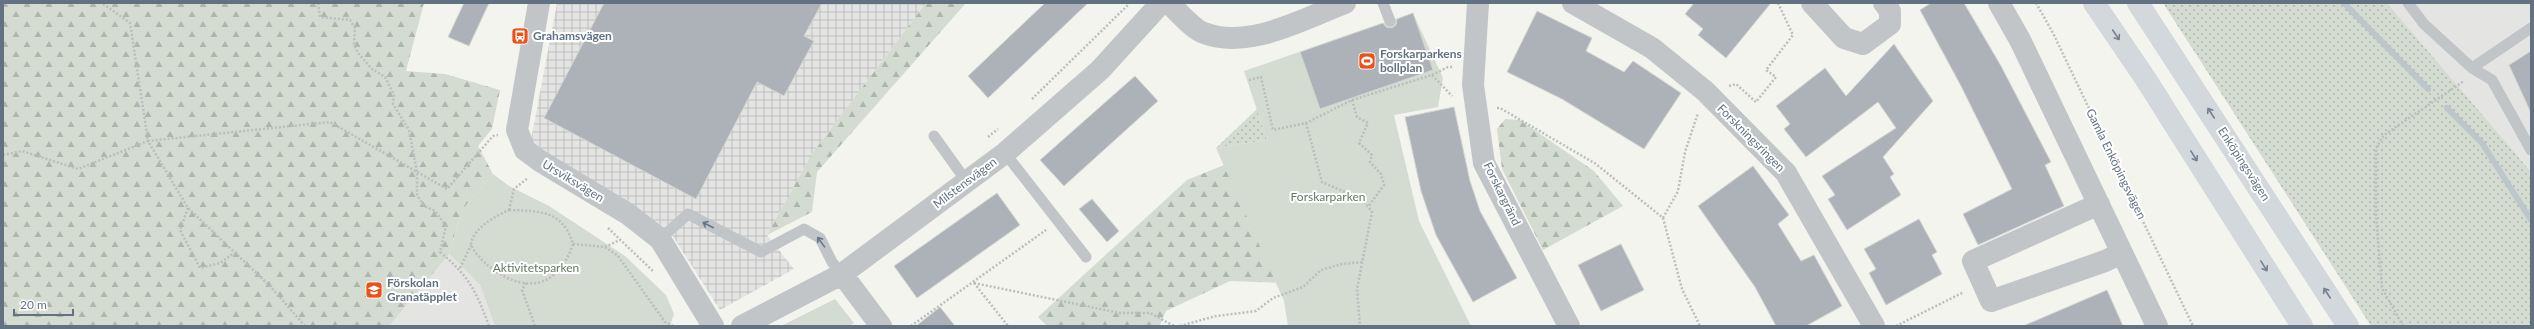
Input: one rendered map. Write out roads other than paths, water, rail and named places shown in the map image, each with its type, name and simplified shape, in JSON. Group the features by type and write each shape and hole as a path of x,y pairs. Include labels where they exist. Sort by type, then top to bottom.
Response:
{"main road":[{"path":"2094,3 2145,78 2302,326"},
{"name":"Enköpingsvägen","path":"2138,3 2348,326"}],"street":[{"name":"Ursviksvägen","path":"539,3 517,130 525,150 540,161 628,214 660,239 713,326"},
{"name":"Milstensvägen","path":"742,326 842,274 1005,153 1100,70 1161,3"},
{"path":"1169,3 1202,33 1232,39 1274,30 1345,3"},
{"name":"Forskargränd","path":"1478,3 1473,85 1484,163 1569,326"},
{"name":"Forskningsringen","path":"1573,3 1652,48 1705,92 1786,173 1874,326"},
{"path":"1812,3 1844,38 1862,44 1890,24 1890,11 1884,3"},
{"path":"1999,3 2020,40 2157,326"},
{"path":"2099,204 1973,261 1982,283 1991,301 2105,261 2122,253"},
{"path":"842,274 878,325"}],"lane":[{"path":"1384,3 1390,21"},
{"path":"2408,3 2424,24 2474,70 2492,80 2531,150"},
{"path":"2474,70 2531,28"},
{"path":"934,136 967,182"},
{"path":"1005,153 1086,257"},
{"path":"660,239 688,214 761,252 804,229 820,238 832,262 842,274"}],"waterway":[{"path":"2344,3 2428,89"},
{"path":"2447,108 2482,143 2531,220"}],"place":[{"name":"Grahamsvägen","path":"520,36"},
{"name":"Forskarparkens bollplan","path":"1367,61"},
{"name":"Förskolan Granatäpplet","path":"374,290"}],"park label":[{"name":"Forskarparken","path":"1328,197"},
{"name":"Aktivitetsparken","path":"536,268"}]}
